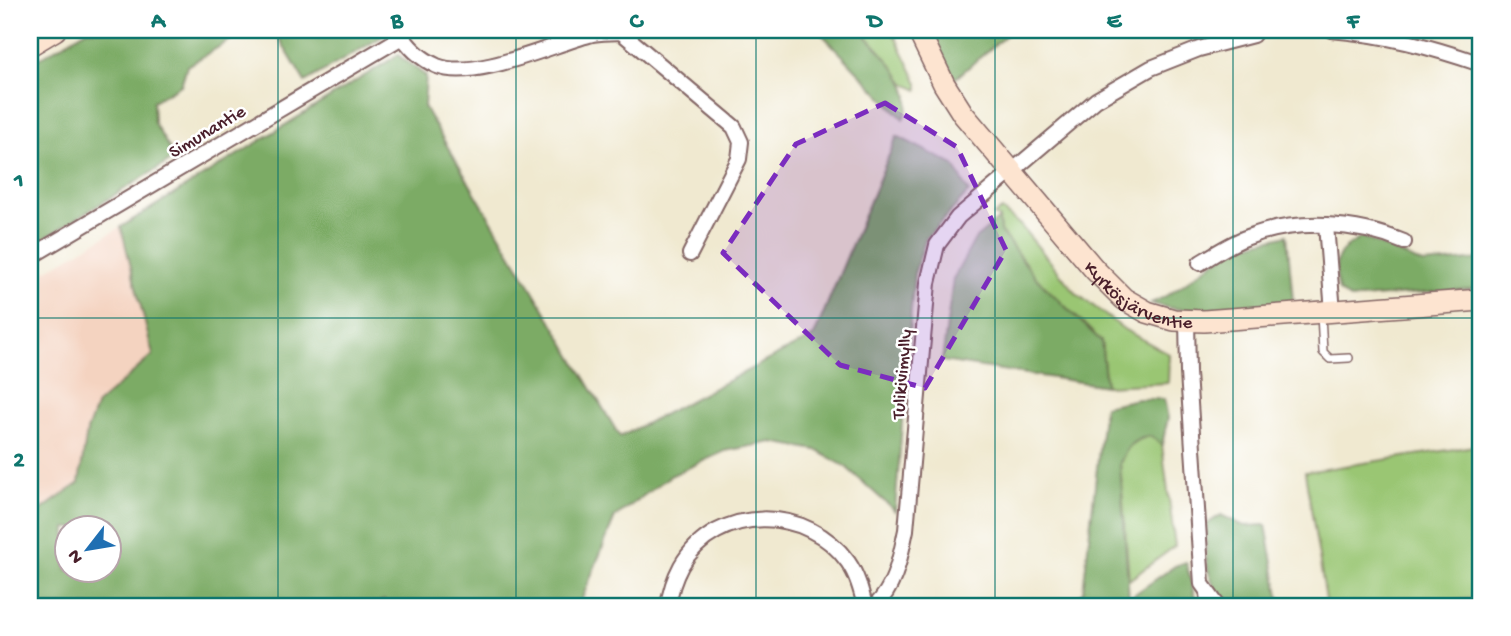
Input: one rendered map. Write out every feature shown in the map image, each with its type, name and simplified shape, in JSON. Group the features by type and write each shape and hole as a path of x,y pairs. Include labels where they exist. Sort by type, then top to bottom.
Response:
{"street":[{"path":"30,45 55,30"},
{"name":"Kyrkösjärventie","path":"918,30 944,84 963,114 1095,270 1124,299 1147,312 1174,320 1204,321 1481,300"},
{"path":"1331,30 1377,34 1432,47 1481,64"},
{"path":"400,33 418,55 437,66 455,70 514,58 592,34 621,32 734,127 741,142 740,159 690,254"},
{"name":"Simunantie","path":"30,257 400,33"},
{"name":"Tulikivimylly","path":"875,606 888,592 898,566 906,530 928,283 937,244 958,217 1096,100 1151,68 1199,49 1253,35"},
{"path":"1326,225 1327,312"},
{"path":"1200,263 1250,236 1277,229 1326,225 1357,227 1382,232 1404,242"},
{"path":"1187,320 1198,454 1202,584 1218,606"},
{"path":"668,606 671,587 682,565 697,545 717,531 740,521 764,518 789,521 812,529 832,543 849,562 860,584 865,606"}],"lane":[{"path":"1327,312 1323,352 1330,359 1349,358"},
{"path":"1202,584 1205,606"}],"highlighted area":[{"path":"885,103 957,147 1006,250 925,388 840,365 723,253 796,144"}],"shaded area":[{"path":"121,227 153,355 97,404 87,431 79,483 30,518 30,280"}],"green space":[{"path":"87,30 247,30 187,66 181,85 153,101 154,123 175,158 38,242 30,228 30,64"},
{"path":"274,30 380,30 383,36 305,82"},
{"path":"818,30 861,30 897,71 904,83 908,107 903,119"},
{"path":"861,30 892,30 918,83 918,90 906,84"},
{"path":"928,30 1012,30 950,83"},
{"path":"398,55 426,76 424,107 620,437 814,336 897,136 954,165 969,192 926,238 914,274 895,511 846,467 816,450 772,442 725,451 670,476 615,517 581,601 582,606 388,606 384,600 371,606 30,606 30,518 79,483 87,431 97,404 153,355 121,227"},
{"path":"1002,210 1020,225 1076,293 1125,330 1169,354 1168,383 1106,386 1101,341 1038,280 1000,231 999,219 994,215"},
{"path":"999,219 1000,231 1038,280 1101,341 1106,386 942,361 953,279 975,239"},
{"path":"1287,235 1293,301 1202,310 1184,310 1151,303 1173,292 1213,262 1240,247"},
{"path":"1362,237 1423,264 1481,259 1481,288 1350,299 1339,291 1336,264 1341,253"},
{"path":"1138,399 1164,399 1168,418 1162,445 1151,436 1135,441 1120,463 1129,598 1175,566 1186,562 1197,606 1071,606 1083,591 1104,406"},
{"path":"1151,436 1162,445 1175,546 1129,580 1120,463 1131,445"},
{"path":"1481,445 1481,597 1423,606 1327,606 1305,472"},
{"path":"1221,515 1244,526 1266,525 1281,606 1226,606 1210,576 1206,558 1207,524"}]}
